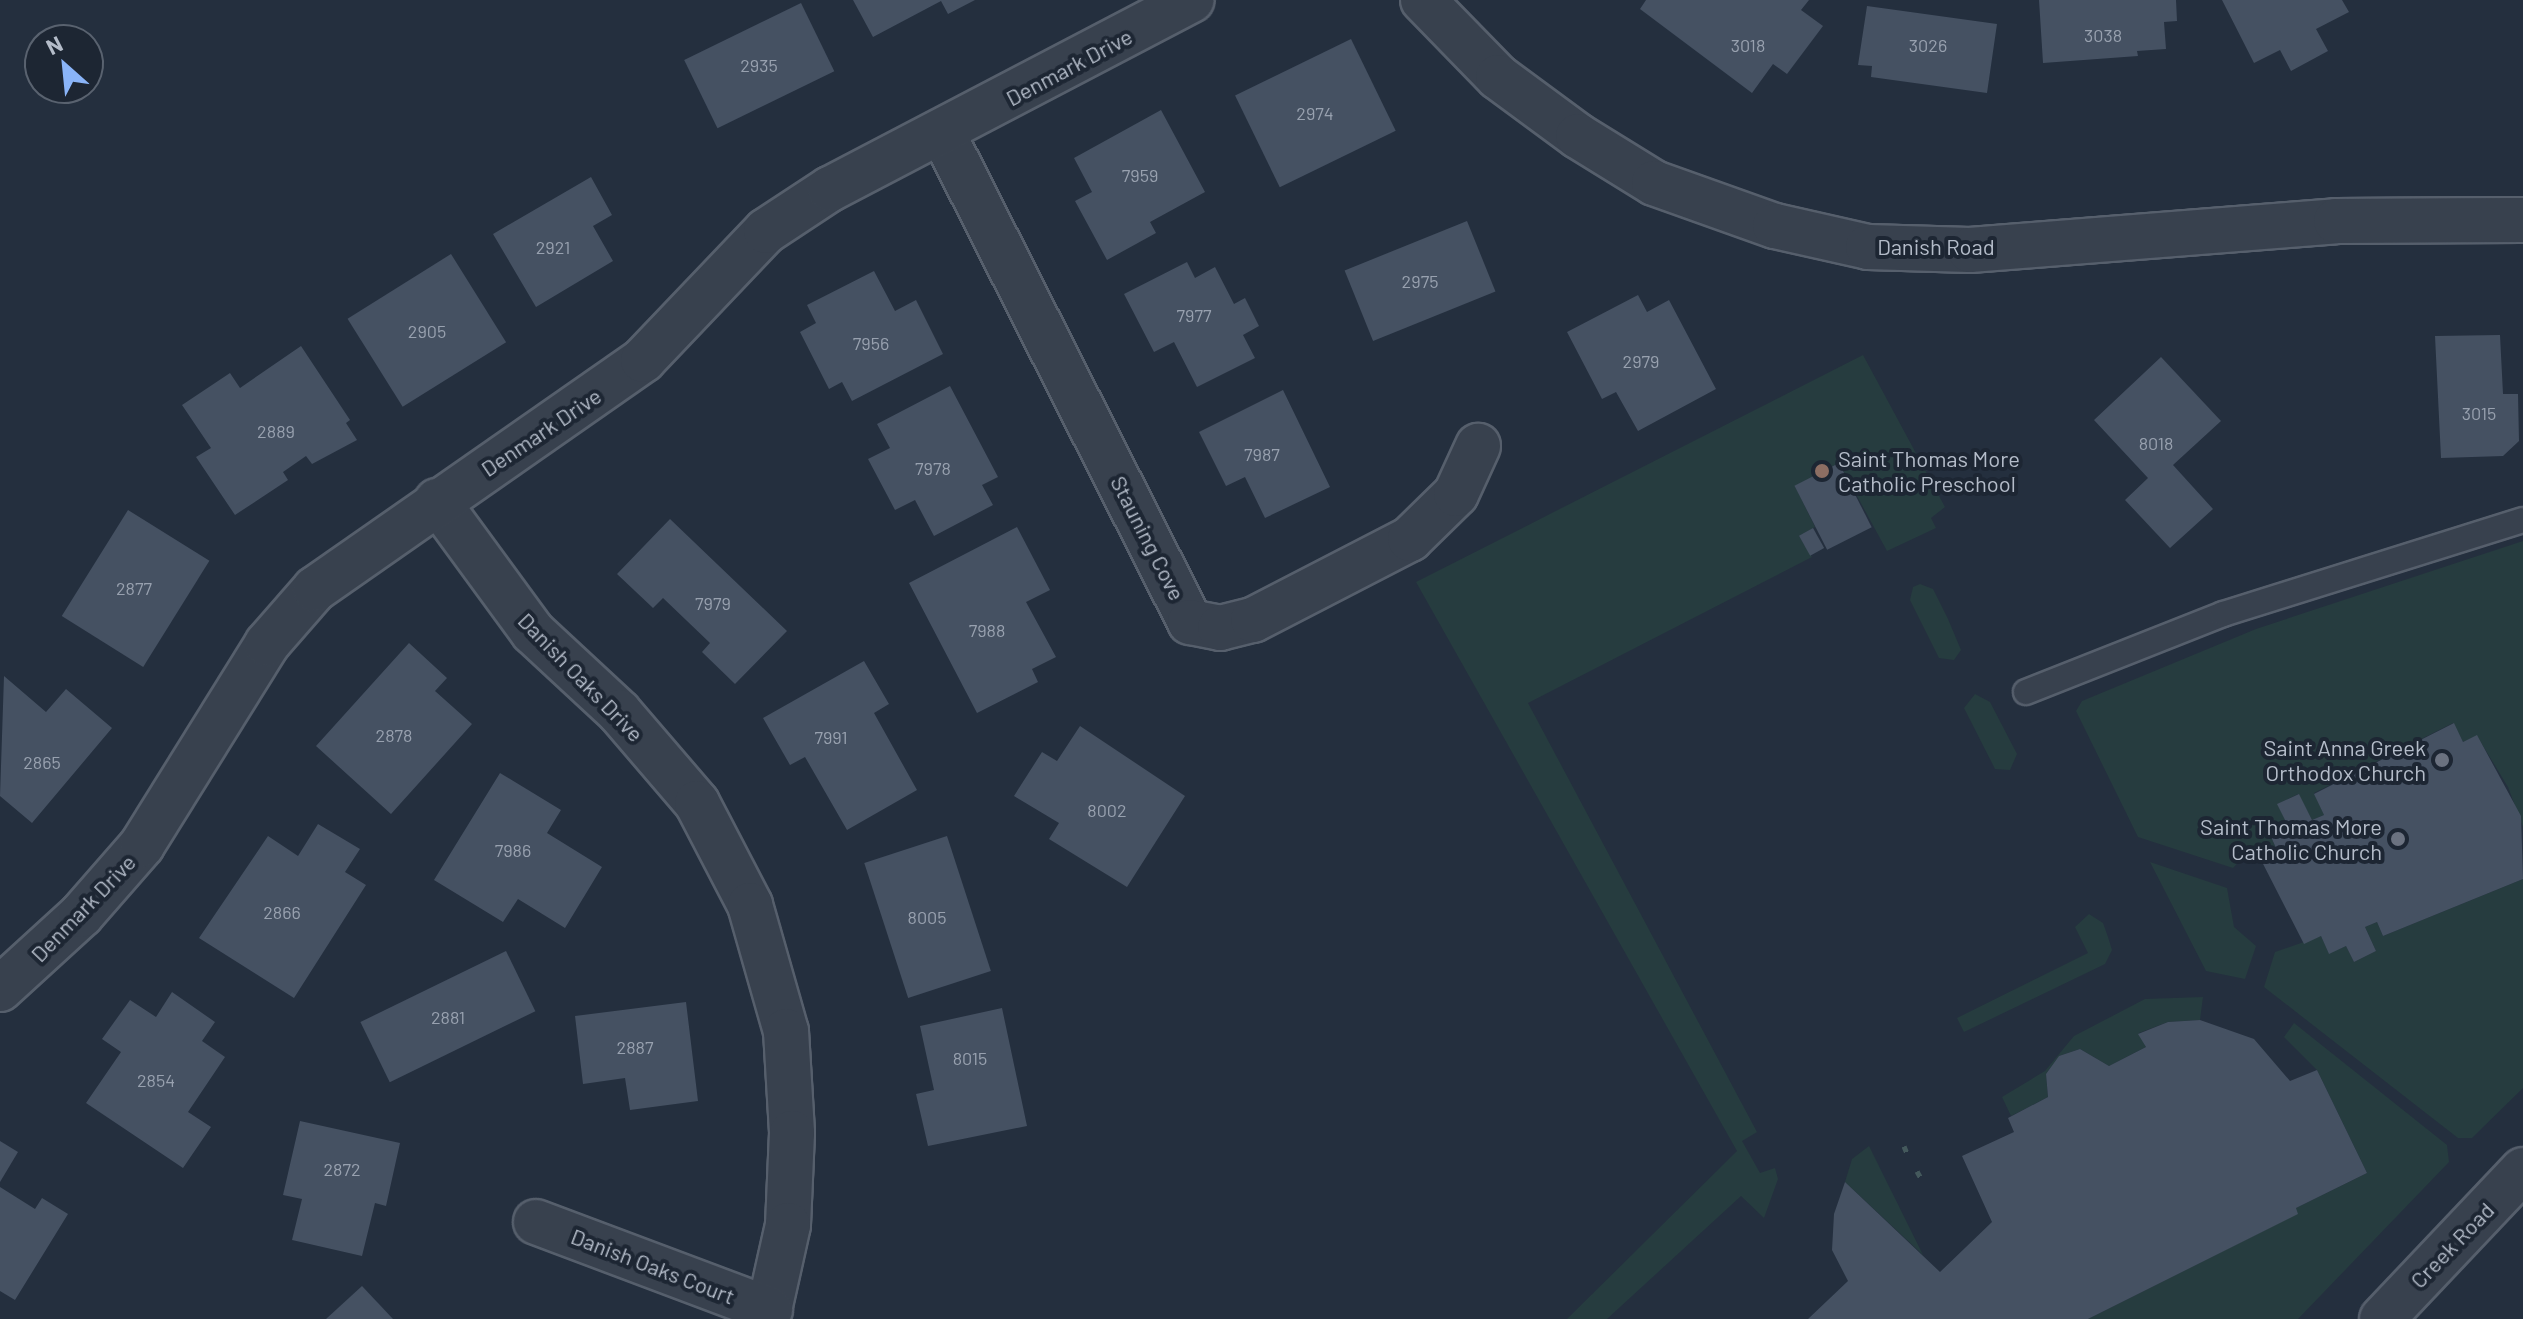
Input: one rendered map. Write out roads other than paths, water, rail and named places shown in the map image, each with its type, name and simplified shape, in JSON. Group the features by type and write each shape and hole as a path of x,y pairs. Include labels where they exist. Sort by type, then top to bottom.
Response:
{"street":[{"name":"Denmark Drive","path":"0,989 81,915 142,845 267,644 315,589 643,360 766,231 830,189 943,134 1192,0"},
{"name":"Danish Road","path":"1423,0 1498,77 1578,136 1654,183 1775,226 1868,247 1970,250 2336,221 2523,220"},
{"name":"Stauning Cove","path":"943,134 1190,622 1220,628 1253,620 1410,539 1456,494 1478,446"},
{"name":"Danish Oaks Drive","path":"437,501 533,632 619,712 697,803 750,905 786,1031 792,1133 788,1225 768,1314"},
{"name":"Creek Road","path":"2382,1319 2523,1170"},
{"name":"Danish Oaks Court","path":"536,1222 768,1314"}],"lane":[{"path":"2026,692 2223,614 2491,526 2523,520"}],"place":[{"name":"Saint Thomas More Catholic Preschool","path":"1822,471"},
{"name":"Saint Anna Greek Orthodox Church","path":"2442,760"},
{"name":"Saint Thomas More Catholic Church","path":"2398,839"}]}
